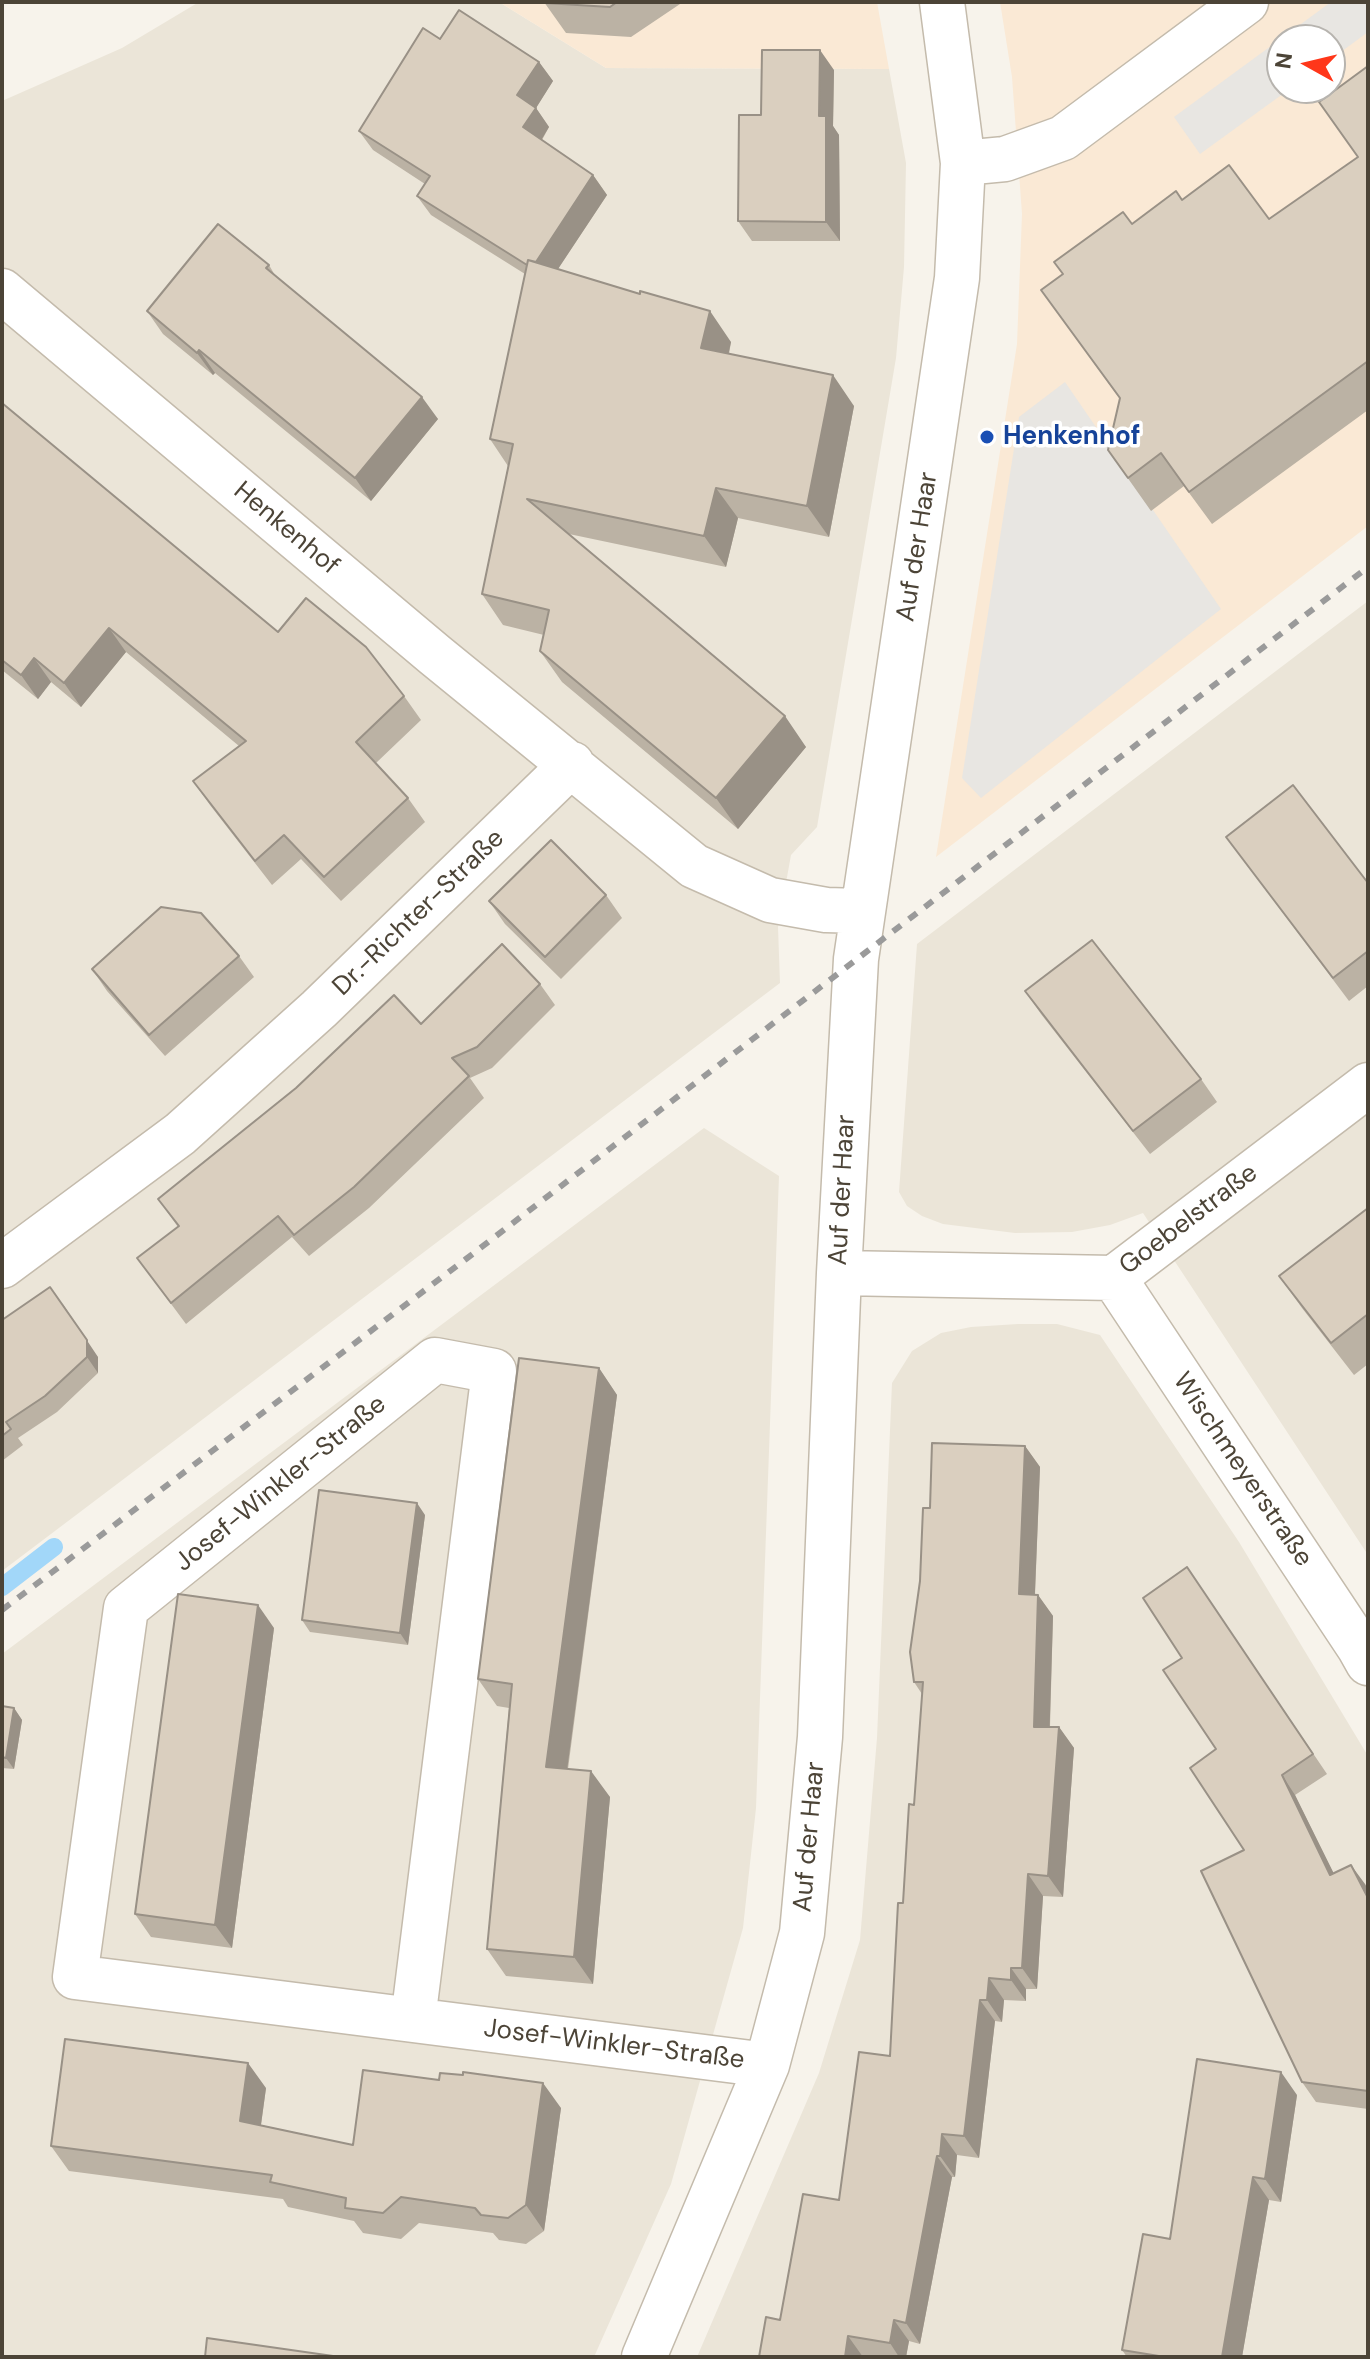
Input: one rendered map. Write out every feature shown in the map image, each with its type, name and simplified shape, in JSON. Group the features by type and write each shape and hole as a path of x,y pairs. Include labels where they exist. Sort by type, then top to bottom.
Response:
{"street":[{"name":"Auf der Haar","path":"644,2357 767,2065 802,1933 820,1737 855,975 861,911 931,468 957,278 963,163 942,2"},
{"path":"963,163 1005,159 1063,138 1246,2"},
{"name":"Henkenhof","path":"2,291 435,655 572,764"},
{"path":"572,764 694,866 770,900 826,910 861,911"},
{"name":"Dr.-Richter-Straße","path":"2,1266 180,1134 319,1009 572,764"},
{"name":"Goebelstraße","path":"839,1273 1114,1278 1368,1085"},
{"name":"Wischmeyerstraße","path":"1114,1278 1368,1663"},
{"name":"Josef-Winkler-Straße","path":"413,2020 494,1371 435,1360 126,1608 75,1977 413,2020 767,2065"}],"shaded area":[{"path":"199,2 499,2 606,68 889,69 906,163 904,267 896,358 817,827 791,855 778,927 780,983 2,1571 2,101 122,48"},
{"path":"499,2 877,2 889,69 606,68"},
{"path":"1000,2 1368,2 1368,526 936,857 1017,344 1022,214 1012,77"},
{"path":"1331,2 1368,2 1368,32 1346,48 1346,24 1301,24"},
{"path":"1266,50 1266,104 1269,104 1200,154 1174,117"},
{"path":"1065,382 1221,609 981,798 962,778 1019,417"},
{"path":"1368,601 1368,1555 1143,1213 1110,1225 1072,1232 1015,1233 943,1224 907,1206 899,1192 917,944"},
{"path":"704,1128 779,1176 756,1808 743,1928 671,2184 594,2357 2,2357 2,1654"},
{"path":"1057,1324 1100,1335 1239,1542 1368,1756 1368,2357 697,2357 819,2073 860,1940 877,1738 892,1383 912,1351 941,1333 971,1327"}],"building":[{"path":"544,2 617,2 610,7"},
{"path":"459,10 539,62 517,95 536,108 523,127 593,175 536,262 528,260 527,265 417,196 430,176 359,131 423,28 440,39"},
{"path":"762,50 820,50 819,116 826,116 826,222 738,221 739,115 761,115"},
{"path":"1368,66 1368,361 1189,492 1161,453 1128,478 1108,450 1120,398 1041,290 1063,274 1054,262 1123,212 1132,224 1176,191 1182,200 1229,165 1269,219 1358,157 1320,104 1346,104 1346,82"},
{"path":"218,224 269,265 266,268 422,397 355,478 147,311"},
{"path":"528,260 640,294 640,291 710,311 701,348 833,375 807,506 716,488 704,536 527,499 785,716 716,798 540,651 549,610 482,594 513,444 490,439"},
{"path":"2,403 278,632 306,598 366,647 404,696 356,742 408,798 324,877 284,835 255,861 193,781 246,741 109,628 64,683 34,658 21,675 2,660"},
{"path":"1293,785 1368,883 1368,951 1333,978 1226,837"},
{"path":"551,840 606,895 545,957 489,901"},
{"path":"161,907 201,913 239,956 149,1035 92,969"},
{"path":"1092,940 1201,1079 1133,1131 1025,991"},
{"path":"502,944 540,984 477,1047 452,1058 469,1076 354,1187 294,1235 278,1216 171,1303 137,1258 179,1226 158,1199 296,1088 394,995 421,1024"},
{"path":"1368,1208 1368,1314 1331,1343 1279,1276"},
{"path":"50,1287 87,1340 87,1357 45,1396 6,1422 11,1429 2,1436 2,1320"},
{"path":"519,1358 599,1368 546,1767 591,1771 574,1957 487,1949 512,1684 478,1679"},
{"path":"932,1443 1025,1446 1019,1594 1038,1595 1034,1727 1059,1727 1048,1876 1028,1874 1022,1968 1011,1968 1011,1980 989,1978 987,2000 980,2000 964,2136 942,2134 906,2323 894,2320 890,2343 848,2336 845,2357 759,2357 766,2317 780,2320 803,2194 839,2200 859,2052 890,2056 898,1903 903,1903 909,1804 914,1805 923,1682 914,1682 910,1652 920,1581 923,1508 930,1508"},
{"path":"319,1490 417,1503 400,1633 302,1620"},
{"path":"1187,1567 1313,1754 1282,1775 1330,1875 1351,1865 1368,1898 1368,2091 1302,2082 1201,1871 1244,1850 1190,1768 1216,1749 1163,1670 1182,1658 1143,1598"},
{"path":"178,1594 258,1605 215,1925 135,1914"},
{"path":"2,1706 14,1708 6,1758 2,1757"},
{"path":"65,2039 248,2063 240,2121 353,2145 363,2070 439,2080 440,2073 463,2075 463,2072 543,2083 526,2205 508,2218 481,2215 475,2208 401,2197 383,2213 345,2208 346,2198 270,2182 272,2175 51,2146"},
{"path":"1197,2059 1281,2072 1265,2179 1253,2177 1222,2357 1165,2357 1122,2350 1143,2234 1170,2239"},
{"path":"207,2338 340,2357 205,2357"}],"waterway":[{"path":"2,1587 54,1547"}],"railway":[{"path":"2,1610 466,1259 1368,567"}],"place":[{"name":"Henkenhof","path":"987,437"}]}
